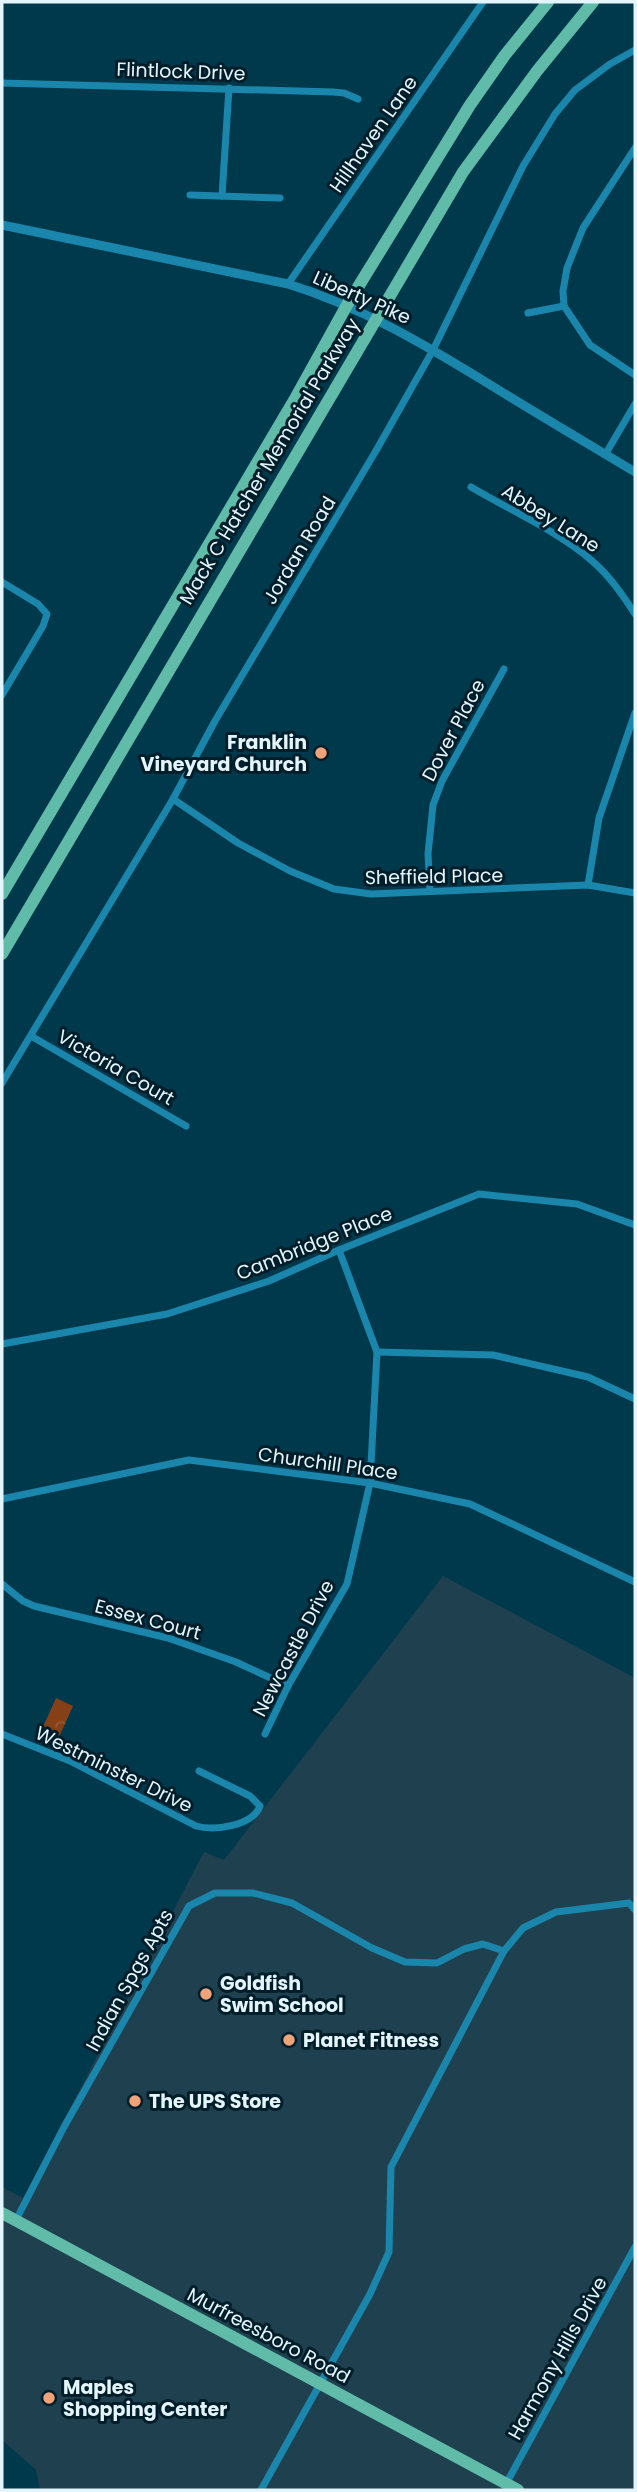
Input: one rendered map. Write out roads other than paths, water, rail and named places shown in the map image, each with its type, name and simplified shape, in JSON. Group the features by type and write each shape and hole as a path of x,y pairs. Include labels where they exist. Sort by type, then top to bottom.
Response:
{"highway":[{"name":"Mack C Hatcher Memorial Parkway","path":"2,894 347,306 470,105 505,55 548,2"},
{"name":"Mack C Hatcher Memorial Parkway","path":"2,954 469,163 570,28 593,2"},
{"name":"Murfreesboro Road","path":"2,2213 512,2487"}],"street":[{"name":"Hillhaven Lane","path":"288,285 482,2"},
{"name":"Jordan Road","path":"2,1083 173,799 215,721 377,449 433,350 517,177 555,114 575,90 591,77 635,50"},
{"name":"Flintlock Drive","path":"2,83 334,92 358,99"},
{"path":"222,196 229,88"},
{"path":"635,148 583,228 567,268 563,291 564,306 590,345 635,375"},
{"path":"190,195 280,198"},
{"name":"Liberty Pike","path":"2,225 288,285 347,306 433,350 635,472"},
{"path":"528,313 564,306"},
{"path":"605,454 635,404"},
{"name":"Abbey Lane","path":"471,487 590,559 621,591 635,614"},
{"path":"2,582 37,604 47,614 43,626 2,695"},
{"name":"Dover Place","path":"430,891 428,854 433,805 442,781 504,669"},
{"path":"588,885 599,818 635,713"},
{"name":"Sheffield Place","path":"173,799 238,843 290,871 334,889 371,894 498,891 588,885 635,893"},
{"name":"Victoria Court","path":"31,1036 186,1126"},
{"name":"Cambridge Place","path":"2,1344 167,1314 269,1281 479,1194 577,1204 635,1225"},
{"name":"Newcastle Drive","path":"265,1734 288,1686 347,1584 370,1483 377,1352 340,1250"},
{"path":"377,1352 494,1355 588,1377 635,1399"},
{"name":"Churchill Place","path":"2,1499 189,1460 370,1483 470,1504 635,1582"},
{"name":"Essex Court","path":"2,1584 23,1601 34,1606 168,1638 236,1662 288,1686"},
{"name":"Westminster Drive","path":"2,1734 71,1761 196,1826 207,1829 223,1827 252,1818 258,1812 260,1805 250,1796 199,1771"},
{"name":"Indian Spgs Apts","path":"16,2220 188,1906 215,1894 253,1893 266,1896 292,1903 372,1948 405,1962 438,1963 464,1948 483,1944 504,1951"},
{"path":"261,2490 370,2294 388,2252 391,2166 504,1951 523,1928 556,1912 632,1907"},
{"name":"Harmony Hills Drive","path":"512,2487 635,2247"}],"place":[{"name":"Franklin Vineyard Church","path":"321,753"},
{"name":"Goldfish Swim School","path":"206,1994"},
{"name":"Planet Fitness","path":"289,2040"},
{"name":"The UPS Store","path":"135,2101"},
{"name":"Maples Shopping Center","path":"49,2398"}]}
